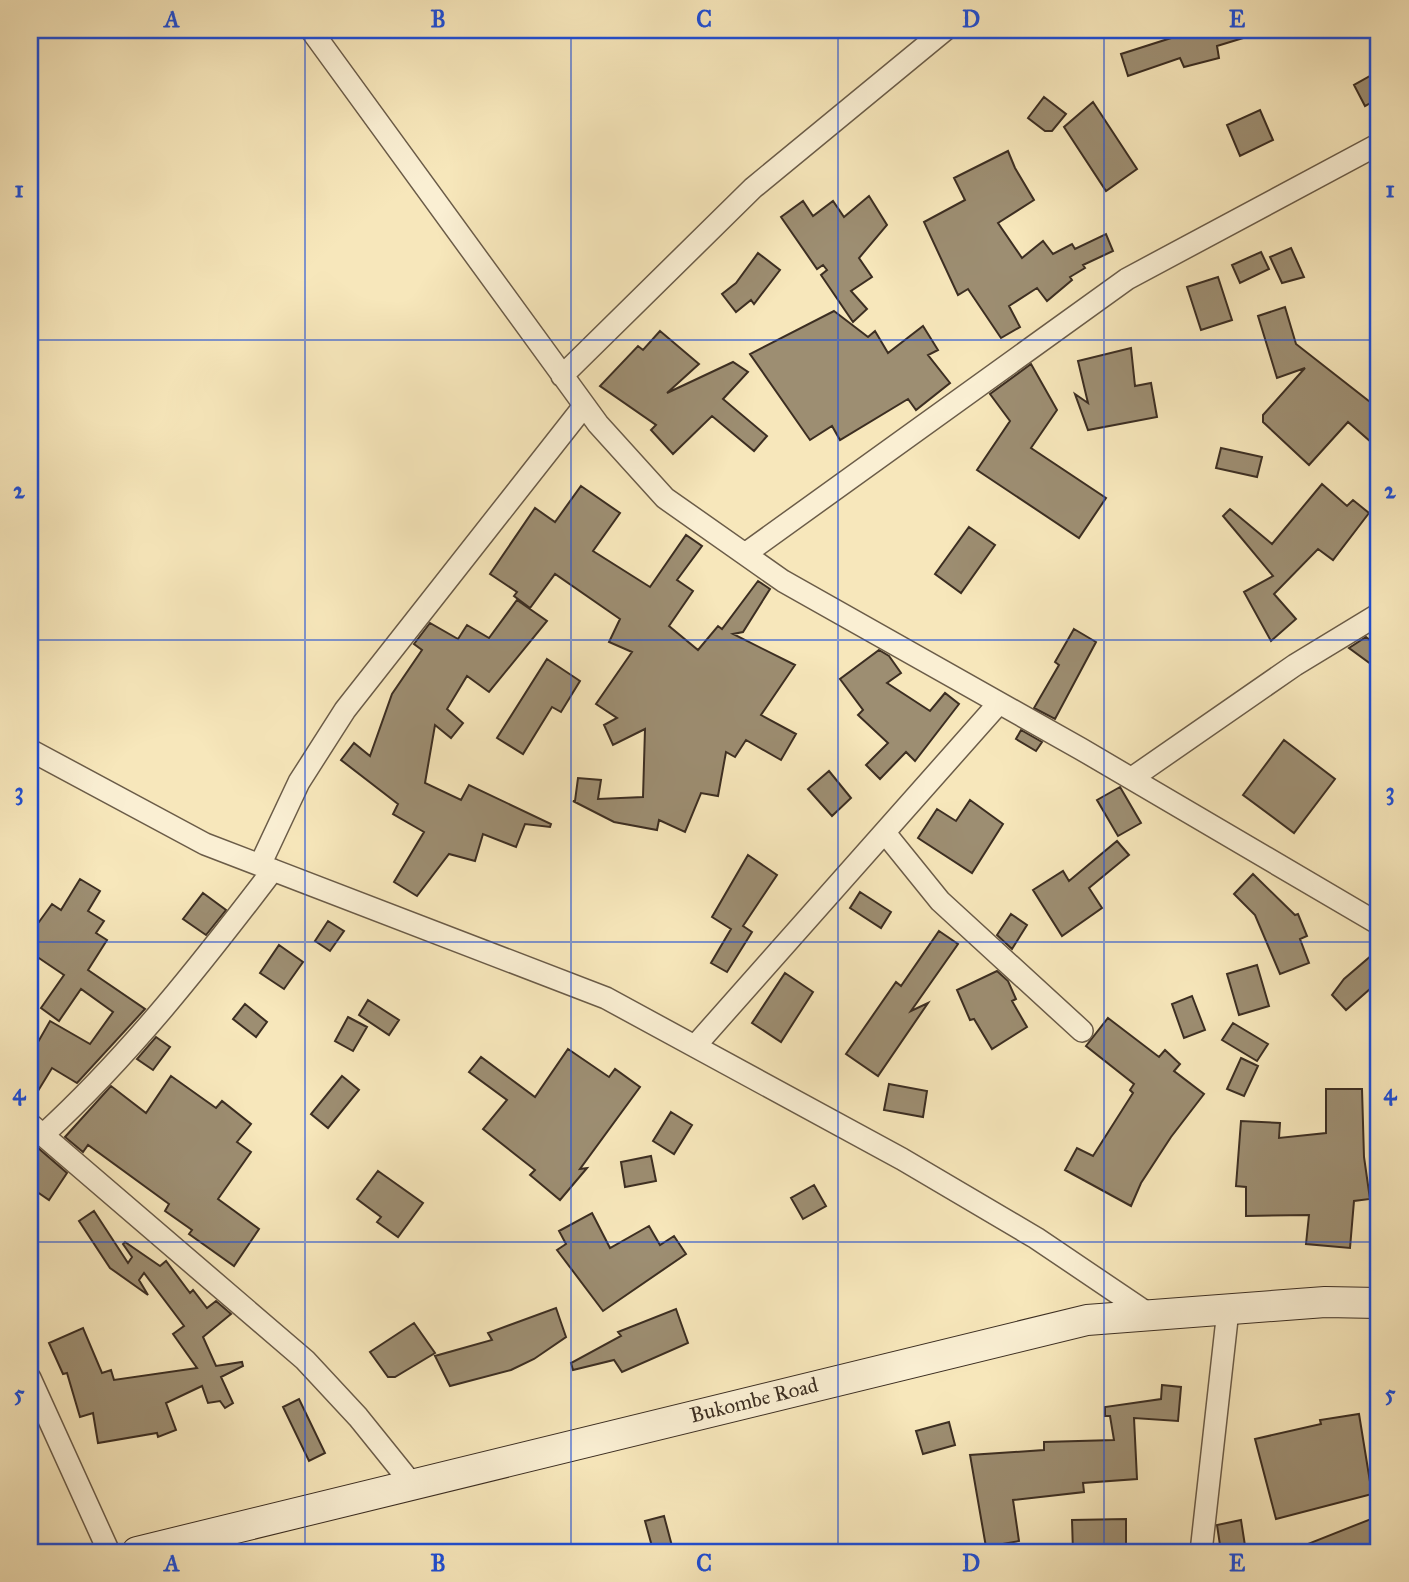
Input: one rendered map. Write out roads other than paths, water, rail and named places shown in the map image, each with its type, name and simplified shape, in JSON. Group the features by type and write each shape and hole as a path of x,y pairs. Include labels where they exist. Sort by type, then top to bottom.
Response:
{"main road":[{"name":"Bukombe Road","path":"136,1552 1087,1320 1325,1302 1379,1303"}],"street":[{"path":"311,30 562,376 665,498 783,581 1132,778 1379,924"},
{"path":"562,376 753,188 945,30"},
{"path":"745,554 1127,279 1379,144"},
{"path":"412,1485 358,1417 305,1360 37,1129 82,1100 138,1039 266,868 299,782 345,710 584,405"},
{"path":"1132,778 1295,664 1379,614"},
{"path":"695,1046 999,703"},
{"path":"30,750 205,844 606,998 902,1159 1013,1225 1150,1315"},
{"path":"885,833 940,901 1082,1031"},
{"path":"1201,1552 1228,1310"},
{"path":"30,1378 109,1552"}]}
